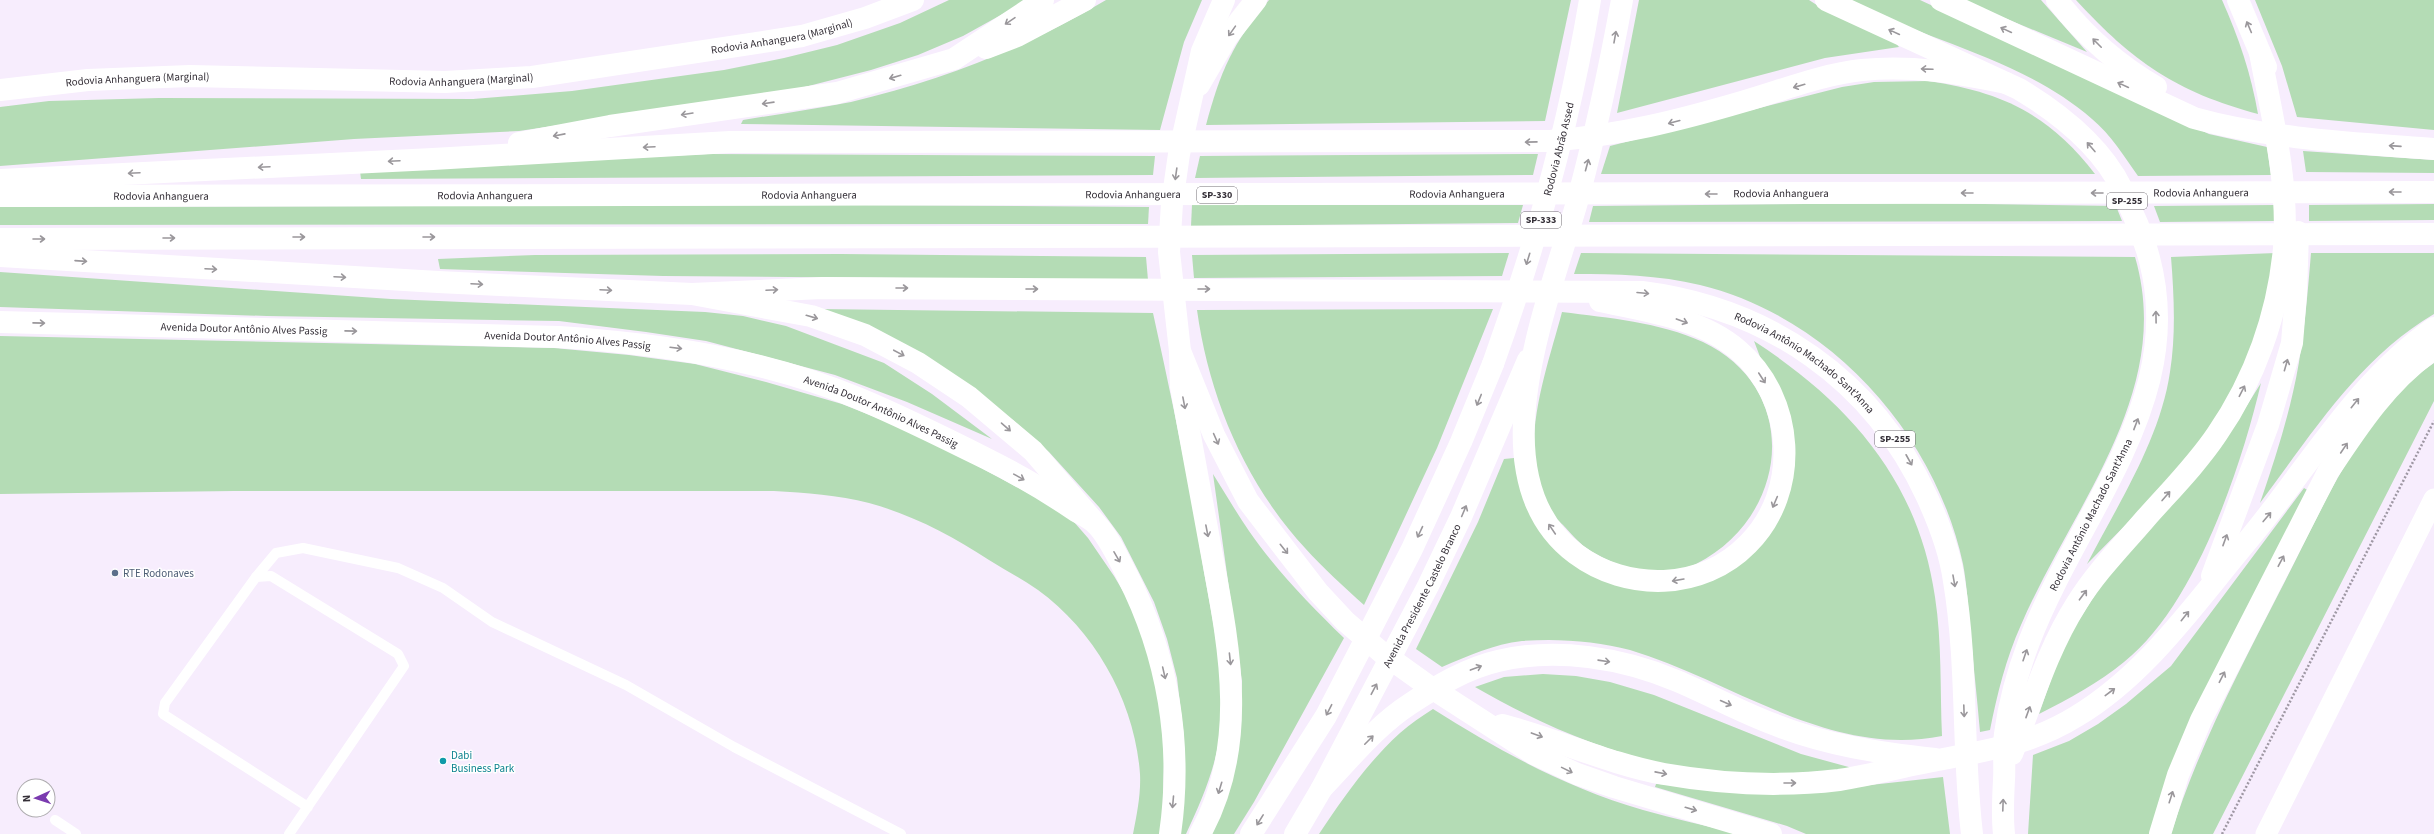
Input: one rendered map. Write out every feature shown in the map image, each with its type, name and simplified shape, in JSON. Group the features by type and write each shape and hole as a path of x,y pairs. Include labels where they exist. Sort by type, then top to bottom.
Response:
{"main road":[{"name":"Rodovia Anhanguera (Marginal)","path":"0,90 88,80 190,76 445,82 532,77 802,36 865,18 913,0"},
{"path":"954,59 1043,0"},
{"path":"433,159 610,126 838,93 954,59 1017,36 1085,0"},
{"path":"1200,834 1217,799 1223,780 1228,759 1233,706 1227,632 1180,387 1180,351 1171,276 1170,224 1179,154 1202,51 1224,0"},
{"path":"1193,95 1227,37 1256,0"},
{"name":"Rodovia Abrão Assed","path":"1251,834 1326,716 1398,577 1461,442 1493,364 1542,214 1578,73 1590,0"},
{"name":"SP-333","path":"1532,350 1573,216 1609,73 1622,0"},
{"path":"1826,0 2013,86"},
{"path":"1940,0 2194,118 2216,124 2346,142 2434,149"},
{"path":"2057,0 2081,27 2126,68 2178,99 2252,129"},
{"path":"2206,590 2268,425 2292,343 2287,292 2298,222 2288,139 2272,85 2238,0"},
{"path":"0,180 433,159 730,142 1550,141 1622,133 1653,127 1801,85 1860,71 1890,68 1939,70 2013,86"},
{"name":"Rodovia Antônio Machado Sant'Anna","path":"2004,834 2005,735 2012,697 2030,641 2056,584 2131,438 2145,400 2155,356 2156,318 2154,279 2144,241 2122,188 2104,161 2074,128 2048,106 2013,86"},
{"name":"Rodovia Anhanguera","path":"0,196 234,198 2434,192"},
{"path":"0,239 2434,234"},
{"path":"0,256 374,278 692,294 822,288 1534,291 1587,299 1665,315 1684,321 1737,349 1750,361 1769,389 1779,409 1785,446 1785,464 1779,492 1763,525 1748,545 1707,571 1691,577 1659,582 1629,579 1610,574 1594,567 1567,548 1539,510 1525,464 1523,426 1532,350"},
{"name":"Rodovia Antônio Machado Sant'Anna","path":"1534,291 1642,292 1687,299 1746,320 1799,347 1824,364 1871,408 1900,445 1922,485 1941,530 1954,580 1961,650 1966,781 1972,834"},
{"path":"2004,775 2042,669 2073,609 2102,569 2217,435 2253,370 2266,333 2287,292"},
{"path":"692,294 811,316 865,335 918,363 968,397 1033,452 1096,524 1131,583 1153,636 1170,701 1174,753 1174,802 1170,834"},
{"name":"Avenida Doutor Antônio Alves Passig","path":"0,322 559,337 624,342 687,350 793,376 859,398 925,428 999,465 1049,493 1096,524"},
{"path":"1486,721 1532,733 1623,764 1662,774 1751,783 1808,783 1841,780 1939,759 2012,746 2032,739 2079,715 2129,677 2163,643 2286,495 2333,429 2377,375 2434,328"},
{"path":"2160,834 2178,775 2201,720 2328,472 2352,436 2399,379 2434,349"},
{"name":"Avenida Presidente Castelo Branco","path":"1295,834 1322,788 1428,586 1461,517 1532,350"},
{"path":"1180,351 1214,435 1248,501 1318,592 1345,621 1381,652 1427,685 1486,721 1534,754 1577,774 1614,787 1771,834"},
{"path":"1322,788 1386,722 1409,704 1461,674 1496,661 1525,656 1564,656 1612,662 1676,680 1773,724 1813,738 1844,746 1939,759"}],"street":[{"path":"2266,834 2434,499"}],"lane":[{"path":"308,807 163,714 165,703 256,577 276,553 303,548 398,568 443,588 492,622 626,685 734,747 901,834"},
{"path":"256,577 271,576 398,654 404,666 289,834"},
{"path":"55,820 76,834"}],"path":[{"path":"2222,834 2434,421"}],"green space":[{"path":"949,0 1028,0 963,36 918,55 871,70 789,91 519,131 354,139 0,166 0,107 49,101 159,98 473,99 572,91 724,70 784,58 837,45 900,23"},
{"path":"1106,0 1202,0 1184,42 1160,130 741,124 743,120 851,102 885,94 951,73 983,61 1046,33"},
{"path":"1269,0 1571,0 1545,121 1206,125 1211,106 1229,58 1246,30"},
{"path":"1639,0 1809,0 1823,9 1895,42 1899,47 1825,58 1617,113"},
{"path":"1847,0 1920,0 2209,134 2267,147 2271,175 2138,176 2117,146 2099,125 2065,98 2036,81 1974,52 1909,27"},
{"path":"1961,0 2041,0 2087,52"},
{"path":"2076,0 2222,0 2244,56 2258,114 2203,96 2179,85 2158,72 2137,58 2117,41"},
{"path":"2255,0 2434,0 2434,130 2297,117 2282,66"},
{"path":"1928,81 1979,92 2001,99 2022,109 2041,121 2060,136 2078,153 2095,174 1601,174 1610,146 1842,87 1874,82"},
{"path":"2303,151 2434,160 2434,173 2306,172"},
{"path":"708,154 1155,156 1153,175 361,179 360,171"},
{"path":"1538,154 1533,175 1195,178 1200,156"},
{"path":"1916,203 2116,206 2122,221 1589,222 1593,206"},
{"path":"2434,204 2434,220 2309,221 2309,205"},
{"path":"863,205 1149,207 1148,224 0,225 0,207"},
{"path":"1192,205 1523,205 1518,223 1191,226"},
{"path":"2274,205 2275,221 2160,222 2154,206"},
{"path":"1509,253 1502,276 1194,278 1192,255"},
{"path":"1581,253 2135,257 2144,307 2141,355 2130,402 2112,448 2090,493 2042,581 2021,625 2002,677 1990,730 1980,732 1963,564 1949,516 1929,470 1902,427 1870,388 1833,353 1792,324 1748,301 1700,285 1669,279 1622,275 1574,274"},
{"path":"2276,253 2267,304 2241,377 2201,441 2158,492 2087,564 2148,447 2165,397 2172,358 2174,329 2174,300 2171,257"},
{"path":"2311,253 2434,253 2434,314 2407,332 2359,375 2318,425 2260,503 2272,468 2296,380 2305,321"},
{"path":"841,254 1146,257 1148,280 663,276 440,269 438,259 535,255"},
{"path":"0,272 391,299 705,312 743,316 786,326 884,363 932,394 992,439 907,402 835,375 706,341 559,321 267,316 0,307"},
{"path":"818,309 1153,313 1193,507 1221,680 1221,724 1218,746 1205,791 1186,834 1178,834 1184,737 1177,678 1167,639 1154,602 1121,537 1099,507 1049,452 1013,420"},
{"path":"1493,309 1437,448 1364,605 1305,548 1264,496 1233,437 1221,406 1210,375 1197,310"},
{"path":"1562,312 1651,325 1686,335 1703,342 1735,363 1757,390 1769,421 1772,453 1765,486 1750,516 1727,543 1696,564 1676,570 1664,571 1641,570 1619,565 1589,550 1554,517 1550,511 1540,488 1535,464 1534,438 1542,385"},
{"path":"0,336 554,348 629,355 695,364 766,382 842,404 920,435 1067,514 1088,538 1114,576 1142,623 1165,722 1162,834 1133,834 1140,782 1137,747 1121,696 1109,671 1078,626 1059,607 1032,586 961,543 917,520 885,508 857,500 774,491 234,491 0,494"},
{"path":"1754,341 1788,365 1820,391 1849,418 1874,448 1895,481 1913,516 1926,555 1935,597 1940,649 1942,736 1900,740 1860,736 1821,727 1782,713 1668,663 1630,650 1604,644 1562,640 1522,641 1491,648 1442,667 1416,649 1478,522 1504,459 1514,458 1518,478 1556,547 1691,586 1784,501 1762,362"},
{"path":"2434,363 2434,401 2213,834 2171,834 2194,771 2221,709 2327,497 2364,436 2384,409 2408,384"},
{"path":"2261,383 2241,455 2228,494 2212,533 2193,572 2173,607 2149,637 2124,662 2083,690 2039,714 2063,645 2107,576 2222,445"},
{"path":"1213,474 1244,524 1270,560 1306,600 1344,638 1254,802 1234,834 1208,834 1241,715 1242,681"},
{"path":"2304,488 2309,491 2150,834 2028,834 2033,755 2069,741 2098,724 2126,704 2171,666"},
{"path":"1543,674 1576,676 1610,682 1654,695 1801,754 1856,769 1779,774 1740,774 1702,771 1672,766 1642,759 1584,740 1501,702 1475,687 1504,677"},
{"path":"1433,709 1508,754 1587,791 1643,810 1740,834 1319,834 1347,794 1377,756 1404,730"},
{"path":"1943,777 1950,834 1806,834 1787,826 1655,787 1656,784 1816,791"}],"place":[{"name":"RTE Rodonaves","path":"115,573"},
{"name":"Dabi Business Park","path":"443,761"}]}
